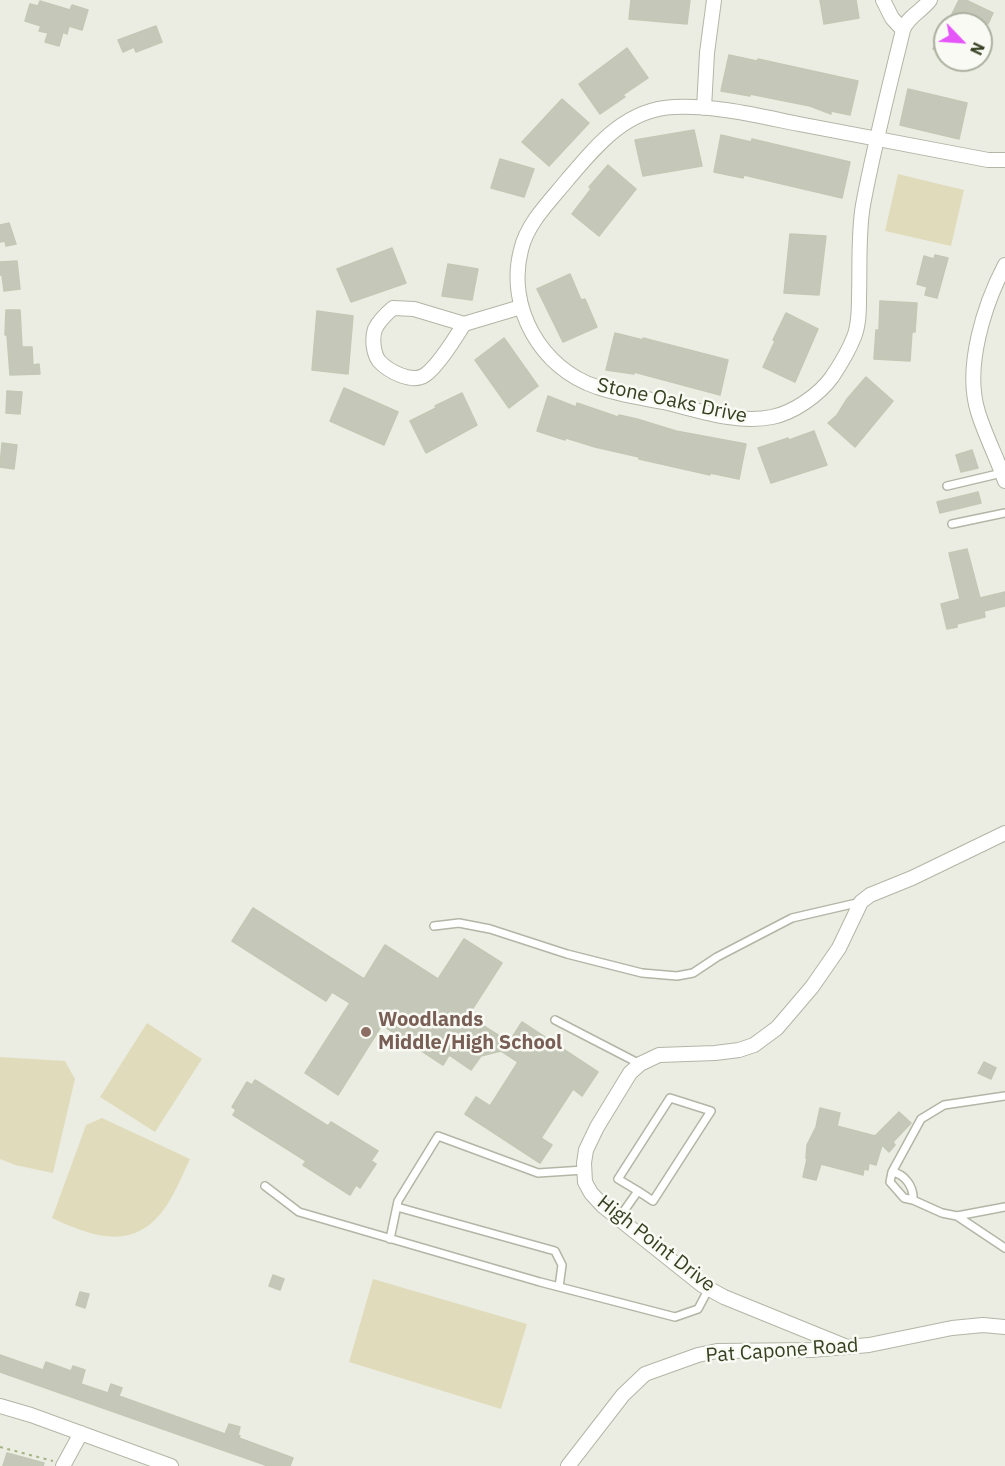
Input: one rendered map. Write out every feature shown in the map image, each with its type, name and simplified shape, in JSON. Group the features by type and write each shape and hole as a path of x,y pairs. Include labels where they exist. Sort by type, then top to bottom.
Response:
{"street":[{"path":"704,108 707,53 714,0"},
{"path":"883,0 892,18 903,30"},
{"path":"877,139 906,22 922,10 930,0"},
{"name":"Stone Oaks Drive","path":"877,139 862,208 856,334 830,379 819,392 797,406 775,417 755,419 727,417 595,387 563,369 537,342 524,319 518,291 520,252 527,232 596,145 627,120 650,111 673,107 704,108 764,117 988,160 1005,160"},
{"path":"1004,477 978,411 973,369 985,312 1005,265"},
{"path":"464,324 454,341 426,375 417,379 393,371 378,360 373,344 375,331 383,317 393,308 414,309 464,324 521,307"},
{"path":"584,1170 586,1150 630,1072 640,1064 659,1055 723,1052 754,1045 777,1028 812,987 839,948 861,902 1005,833"},
{"name":"High Point Drive","path":"584,1170 585,1182 591,1193 619,1218 709,1288 724,1297 847,1347"},
{"name":"Pat Capone Road","path":"568,1466 623,1395 645,1374 698,1355 717,1351 811,1350 869,1345 952,1328 983,1325 1005,1327"},
{"path":"0,1406 171,1466"},
{"path":"64,1464 81,1433"}],"lane":[{"path":"947,486 1004,477"},
{"path":"952,524 1005,513"},
{"path":"434,926 459,923 490,929 588,960 642,973 677,976 693,974 717,957 792,918 861,902"},
{"path":"555,1020 640,1064"},
{"path":"1005,1096 944,1105 921,1119 892,1172 890,1182 904,1198 942,1213 957,1216 1005,1207"},
{"path":"670,1098 711,1111 653,1201 638,1191 618,1179 670,1098"},
{"path":"390,1239 398,1201 438,1136 538,1173 584,1170"},
{"path":"892,1172 898,1173 908,1182 914,1191 913,1200"},
{"path":"265,1186 298,1212 559,1287 675,1317 698,1309 709,1288"},
{"path":"619,1218 638,1191"},
{"path":"397,1207 555,1251 562,1265 559,1287"},
{"path":"957,1216 1005,1248"}],"path":[{"path":"0,1447 64,1464"}],"shaded area":[{"path":"898,174 964,190 951,246 885,231"},
{"path":"147,1023 202,1059 155,1132 100,1097"},
{"path":"0,1057 65,1061 75,1079 53,1173 15,1165 0,1159"},
{"path":"102,1118 190,1159 167,1205 155,1220 142,1230 128,1235 114,1237 99,1235 52,1218 86,1125"},
{"path":"373,1279 527,1324 501,1409 349,1362"}],"building":[{"path":"631,0 690,0 687,24 629,19"},
{"path":"820,0 856,0 859,18 824,24"},
{"path":"959,0 966,0 991,12 953,12"},
{"path":"40,1 70,10 72,5 88,10 82,30 69,26 67,34 63,32 59,46 45,42 48,33 39,31 41,26 25,21 30,4 38,6"},
{"path":"156,26 162,42 136,52 134,47 123,52 118,40"},
{"path":"627,48 648,78 600,114 579,84"},
{"path":"729,55 757,61 758,59 858,81 850,115 831,111 831,114 810,106 750,94 750,96 721,91"},
{"path":"908,89 967,103 959,139 900,125"},
{"path":"562,99 589,123 549,166 522,142"},
{"path":"694,130 702,166 643,176 635,140"},
{"path":"721,135 751,142 752,139 850,162 842,198 744,175 743,178 714,172"},
{"path":"500,159 534,169 524,197 491,188"},
{"path":"608,165 636,189 599,236 572,214 591,189 589,187"},
{"path":"9,223 16,244 6,246 5,241 0,242 0,225"},
{"path":"790,234 826,236 819,295 784,293"},
{"path":"392,248 406,283 351,302 337,269"},
{"path":"935,255 948,258 937,298 925,295 927,287 917,284 924,256 934,259"},
{"path":"17,261 20,289 4,291 0,262"},
{"path":"448,264 478,269 472,300 442,296"},
{"path":"570,274 581,300 585,299 597,327 563,342 537,289"},
{"path":"880,301 917,303 910,361 874,359 876,330 879,330"},
{"path":"6,310 20,310 22,347 32,347 33,365 39,364 40,374 10,375 7,335 5,335"},
{"path":"317,311 353,316 348,374 312,370"},
{"path":"786,313 818,329 795,382 763,367"},
{"path":"615,333 728,360 720,395 634,372 634,374 606,370"},
{"path":"504,338 538,386 509,408 475,360"},
{"path":"866,377 893,401 855,447 828,423 837,415"},
{"path":"344,388 398,412 384,445 330,421"},
{"path":"7,391 22,392 20,414 6,413"},
{"path":"462,393 477,425 426,453 410,421"},
{"path":"548,396 576,407 577,403 618,417 619,415 676,431 746,444 739,479 639,459 639,457 566,438 565,440 537,431"},
{"path":"814,431 827,465 771,483 758,448"},
{"path":"2,443 17,445 14,469 0,467"},
{"path":"972,450 978,468 961,472 956,455"},
{"path":"978,492 981,503 940,513 937,502"},
{"path":"967,549 980,598 1005,592 1005,606 984,611 985,617 947,629 941,604 960,599 949,553"},
{"path":"253,908 364,979 385,945 438,979 464,939 502,963 468,1016 509,1042 522,1022 598,1072 582,1096 573,1089 541,1138 552,1145 540,1163 465,1114 476,1097 490,1106 518,1062 501,1051 481,1056 471,1070 449,1055 443,1065 382,1025 338,1095 305,1073 350,1003 332,992 326,1001 232,941"},
{"path":"984,1062 996,1068 991,1079 978,1073"},
{"path":"255,1080 328,1126 331,1122 378,1151 371,1161 376,1164 360,1188 356,1185 350,1195 303,1165 306,1161 233,1115 236,1110 232,1107 247,1082 252,1085"},
{"path":"820,1108 840,1113 837,1126 875,1136 899,1112 911,1123 893,1142 895,1145 889,1152 882,1145 876,1165 869,1163 868,1170 864,1169 863,1175 821,1164 816,1180 803,1177 807,1145 816,1127"},
{"path":"273,1275 284,1279 280,1290 269,1286"},
{"path":"80,1292 89,1294 85,1308 76,1305"},
{"path":"0,1355 43,1370 46,1362 71,1371 73,1366 85,1370 81,1384 108,1393 111,1384 122,1388 119,1396 225,1434 229,1424 240,1427 239,1438 293,1458 290,1466 268,1466 0,1372"},
{"path":"7,1453 44,1463 43,1466 3,1466"}],"place":[{"name":"Woodlands Middle/High School","path":"366,1032"}]}
